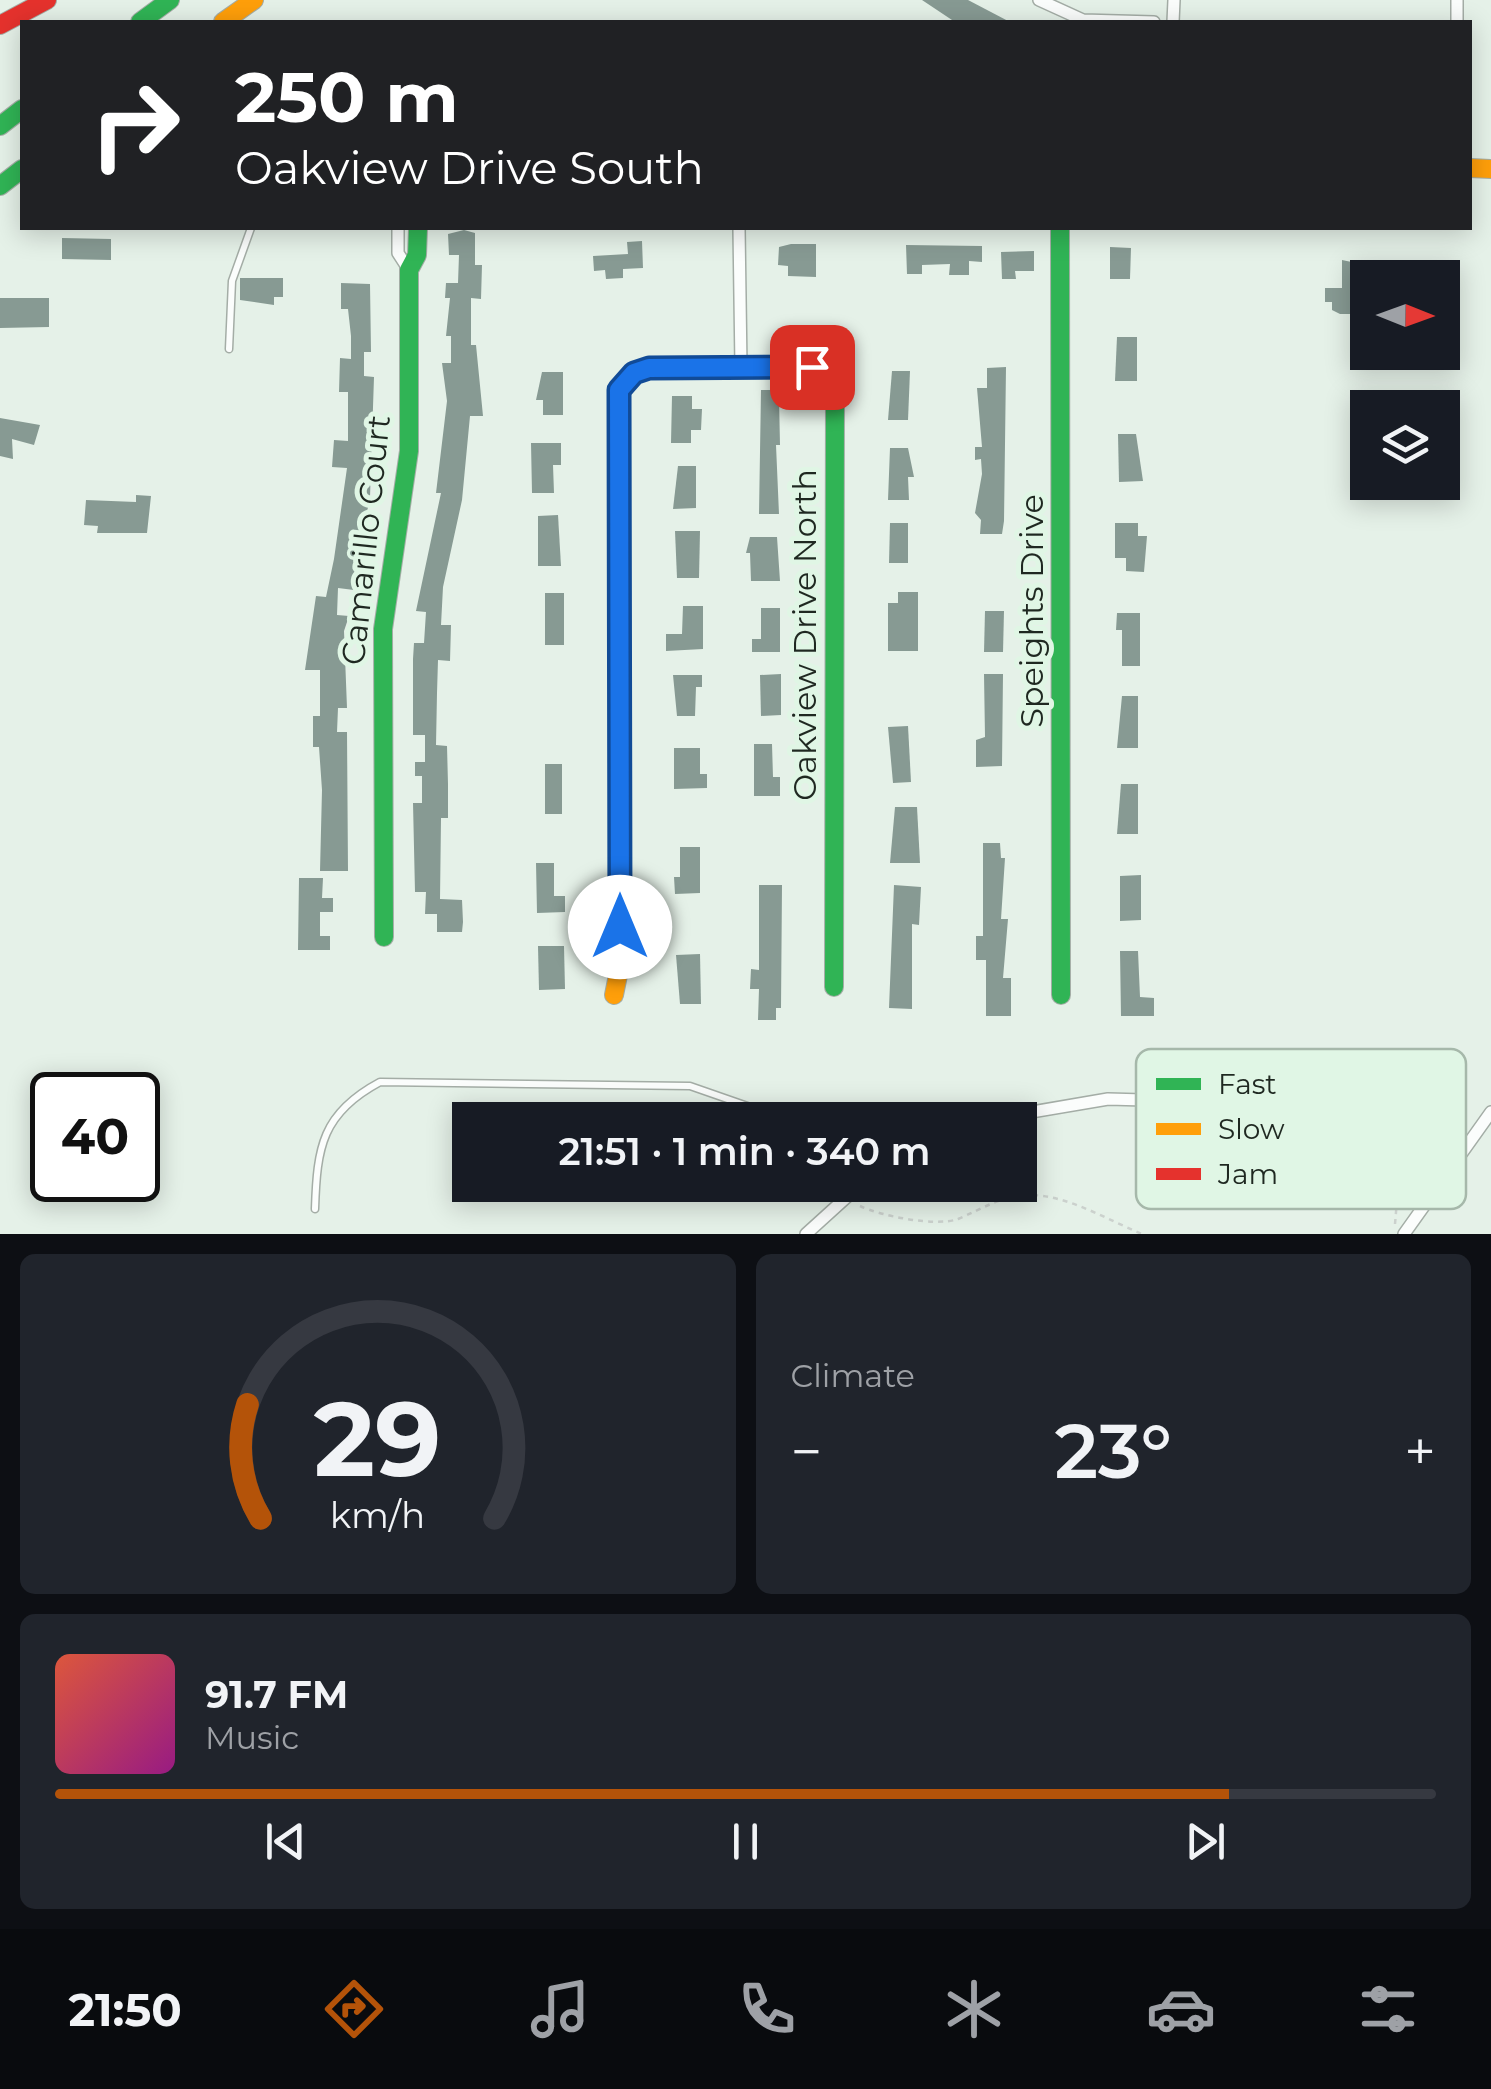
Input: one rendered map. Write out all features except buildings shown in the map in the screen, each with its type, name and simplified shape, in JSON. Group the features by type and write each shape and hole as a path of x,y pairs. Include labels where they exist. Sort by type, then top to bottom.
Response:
{"main road":[{"path":"0,25 48,0"},
{"path":"143,20 170,0"},
{"path":"227,20 254,0"},
{"path":"0,126 20,111"},
{"path":"0,186 20,171"},
{"name":"Camarillo Court","path":"384,937 383,628 409,451 409,270 418,255 418,230"},
{"name":"Speights Drive","path":"1060,230 1061,995"},
{"name":"Oakview Drive North","path":"614,994 620,965 619,390 634,373 646,368 812,367 824,371 835,388 834,986"}],"street":[{"path":"1039,0 1083,20"},
{"name":"Camarillo Court","path":"398,230 398,253 409,270"},
{"path":"739,230 740,367"},
{"path":"1037,1111 1108,1099 1136,1100"},
{"path":"1466,1143 1491,1112"},
{"path":"806,1234 837,1202"},
{"path":"1399,1230 1417,1209"}],"lane":[{"path":"229,349 232,281 250,230"},
{"path":"315,1209 316,1153 342,1107 380,1082 690,1086 737,1102"}],"path":[{"path":"860,1206 885,1218 954,1221 994,1200 1032,1195 1058,1199 1142,1234"}],"traffic: fast":[{"path":"143,20 170,0"},
{"path":"0,126 20,111"},
{"path":"0,186 20,171"},
{"path":"384,937 383,629 409,451 409,270 417,255 418,230"},
{"path":"1060,230 1061,995"},
{"path":"705,367 812,367 824,371 835,388 834,987"}],"traffic: slow":[{"path":"226,20 254,0"},
{"path":"1472,168 1491,169"},
{"path":"614,995 620,965 618,397 634,373 658,367 705,367"}],"traffic: jam":[{"path":"0,25 47,0"}],"route":[{"path":"620,927 619,390 634,373 649,368 812,367"}]}
